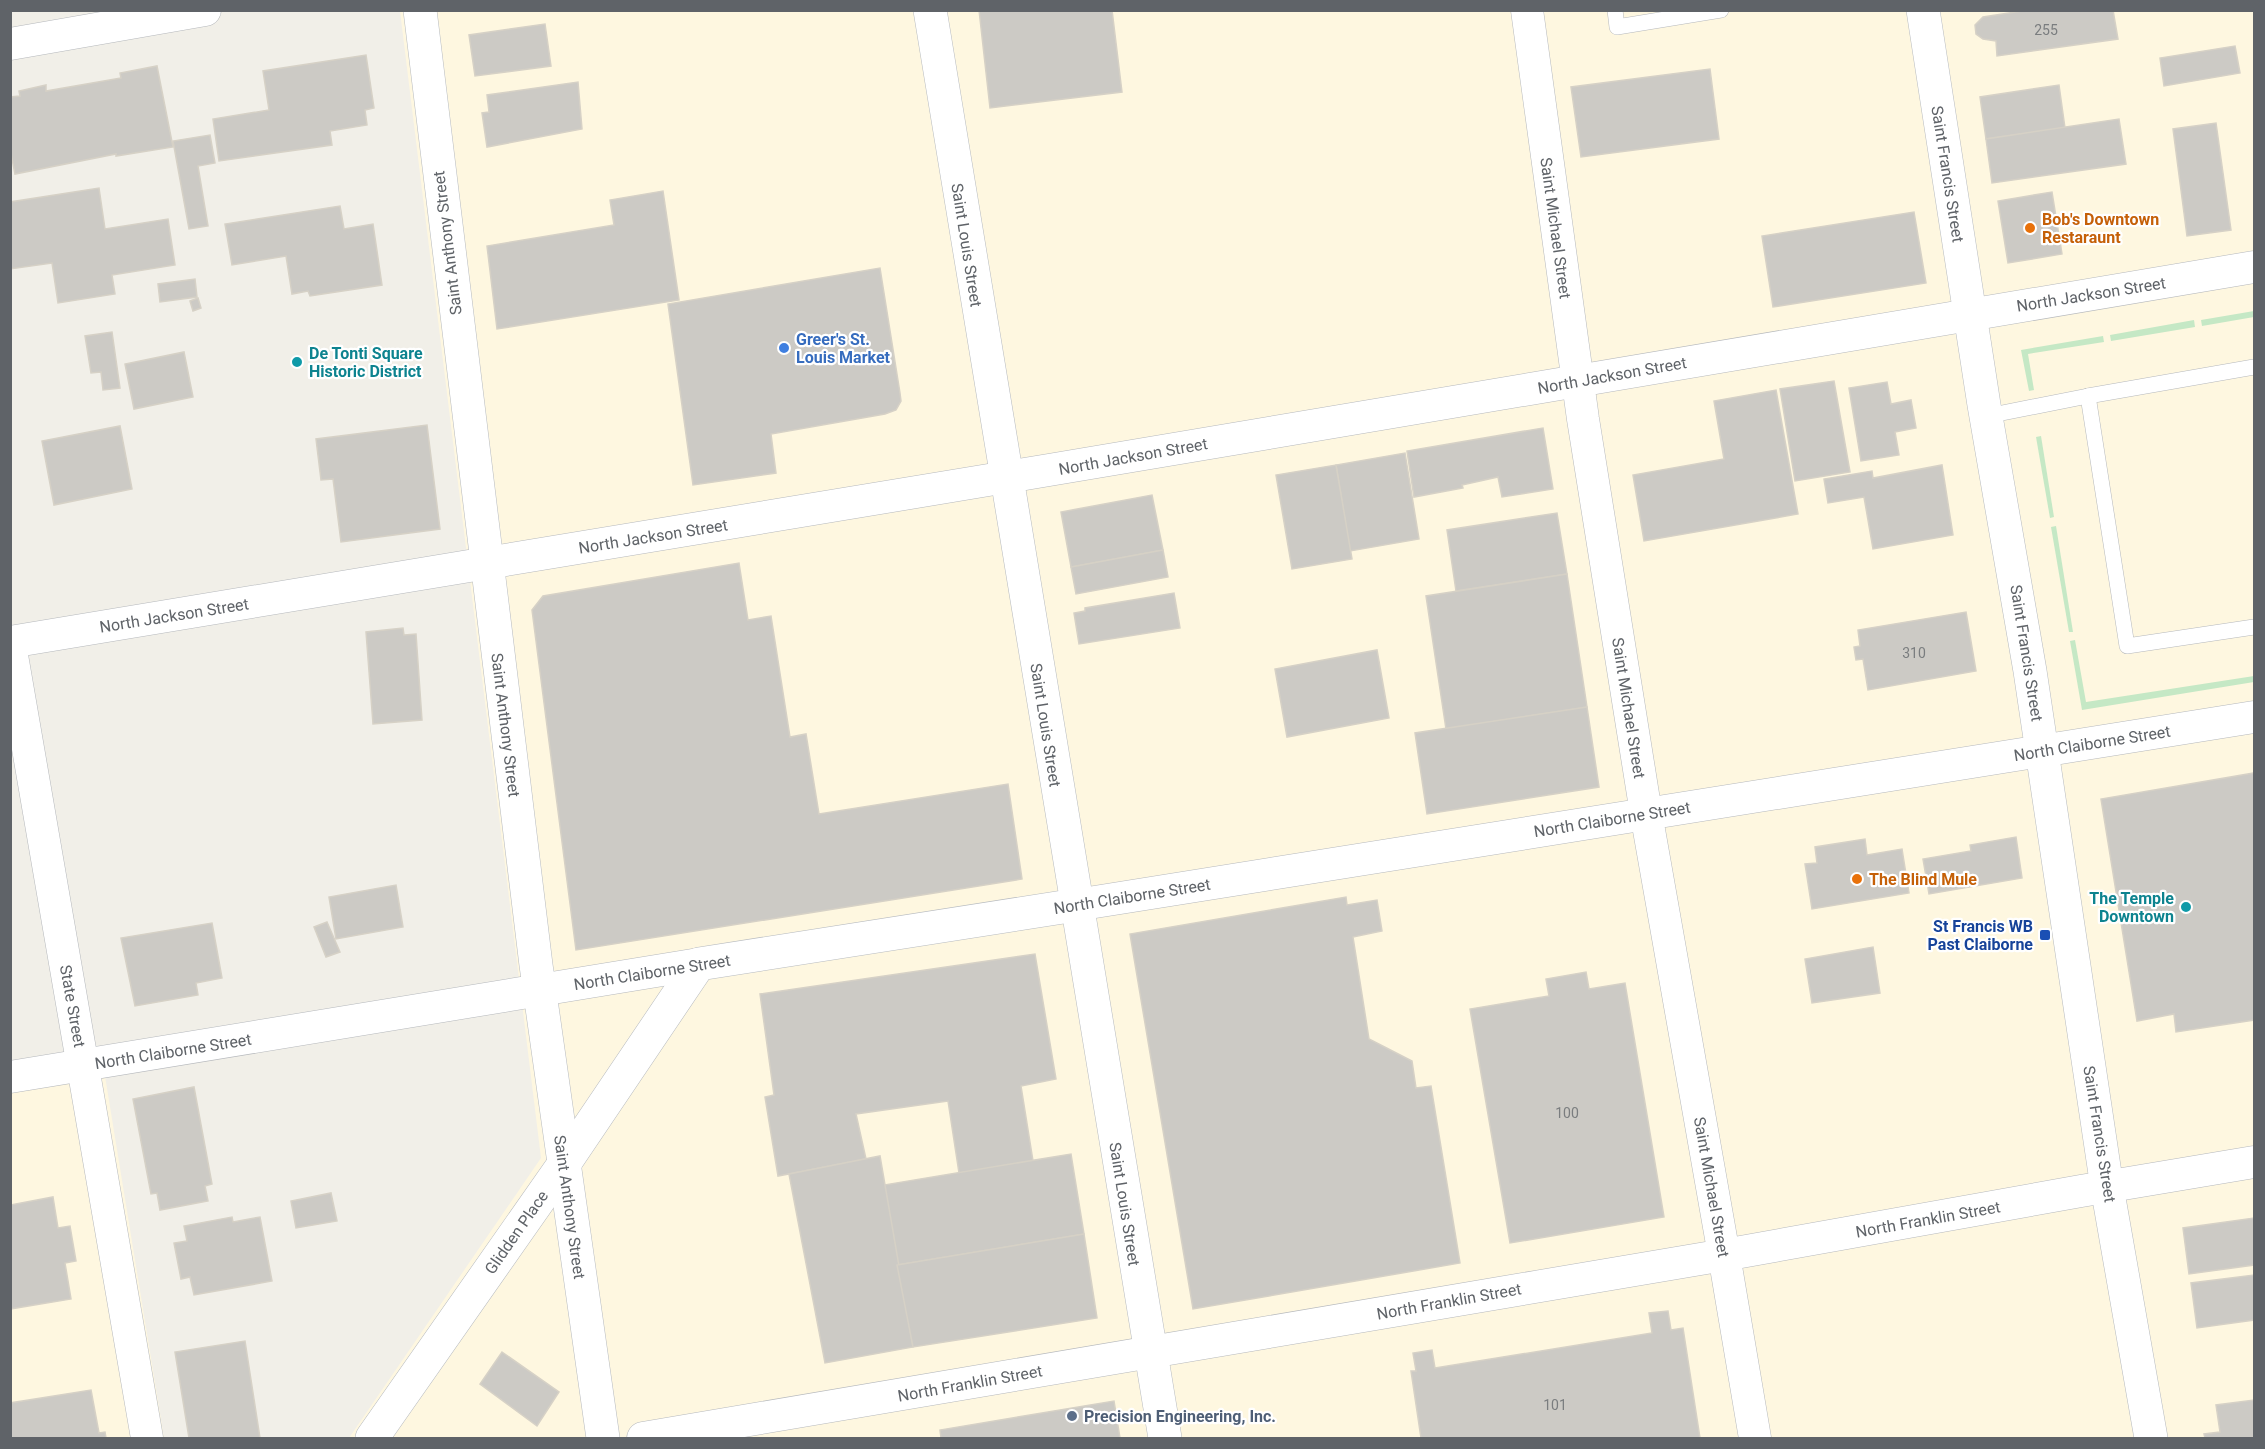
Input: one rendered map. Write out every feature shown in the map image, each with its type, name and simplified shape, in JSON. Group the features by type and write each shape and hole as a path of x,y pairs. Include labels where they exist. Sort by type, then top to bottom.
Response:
{"street":[{"path":"10,44 206,10"},
{"name":"Saint Anthony Street","path":"420,10 539,990 603,1438"},
{"name":"Saint Louis Street","path":"930,10 1005,477 1165,1438"},
{"name":"Saint Michael Street","path":"1527,10 1577,380 1646,813 1755,1438"},
{"name":"Saint Francis Street","path":"1923,10 2042,751 2108,1187 2151,1438"},
{"name":"North Jackson Street","path":"10,643 2254,267"},
{"name":"State Street","path":"10,643 147,1438"},
{"name":"North Claiborne Street","path":"10,1077 699,964 2254,717"},
{"name":"Glidden Place","path":"372,1438 564,1164 699,964"},
{"name":"North Franklin Street","path":"643,1438 1724,1255 2254,1162"}],"lane":[{"path":"1615,10 1617,27 1721,10"},
{"path":"1987,416 2254,367"},
{"path":"2088,396 2127,646 2254,627"}],"shaded area":[{"path":"400,11 2254,11 2254,1438 349,1438 541,1158"},
{"path":"105,1076 164,1438 11,1438 11,1092"}],"green space":[{"path":"2254,311 2254,317 2202,326 2201,320"},
{"path":"2194,320 2195,327 2111,341 2110,335"},
{"path":"2103,336 2104,342 2028,354 2034,390 2029,391 2021,350"},
{"path":"2041,436 2054,517 2050,518 2036,437"},
{"path":"2056,526 2073,632 2069,632 2051,527"},
{"path":"2075,640 2086,702 2254,676 2254,682 2082,710 2070,641"}],"building":[{"path":"979,10 1112,10 1122,92 990,108"},
{"path":"2028,10 2113,10 2118,39 1997,56 1996,41 1983,39 1976,34 1975,25 1983,17"},
{"path":"545,24 551,66 475,76 469,35"},
{"path":"2235,46 2240,73 2164,86 2160,58"},
{"path":"366,55 374,108 365,110 367,125 330,131 332,145 219,161 213,119 269,110 263,71"},
{"path":"157,66 173,147 116,156 116,154 15,174 10,149 10,97 20,96 19,91 46,85 46,91 121,78 120,73"},
{"path":"1710,69 1719,139 1581,157 1571,87"},
{"path":"578,82 582,129 487,147 482,113 489,112 487,95"},
{"path":"2059,85 2065,128 1986,139 1980,97"},
{"path":"2119,119 2126,164 1992,183 1986,139"},
{"path":"2216,123 2231,230 2187,236 2173,129"},
{"path":"210,135 215,163 198,166 208,226 189,229 173,141"},
{"path":"99,188 105,229 168,219 175,265 112,275 115,294 58,303 52,263 10,269 10,202"},
{"path":"663,191 679,300 497,329 487,246 614,225 610,200"},
{"name":"Bob's Downtown Restaraunt","path":"2052,192 2062,254 2008,263 1998,201"},
{"path":"340,206 344,229 373,224 382,285 310,296 308,291 292,294 286,256 232,265 225,224"},
{"path":"1914,212 1926,283 1773,307 1762,236"},
{"name":"Greer's St. Louis Market","path":"880,268 901,401 896,410 885,414 771,434 776,473 693,485 668,304"},
{"path":"195,279 197,297 160,302 158,284"},
{"path":"198,298 201,308 193,311 190,301"},
{"path":"112,332 120,388 103,390 101,372 91,373 85,336"},
{"path":"184,352 193,397 134,409 125,364"},
{"path":"1834,381 1850,472 1795,481 1780,389"},
{"path":"1887,382 1891,404 1911,400 1916,428 1895,432 1899,455 1861,461 1849,388"},
{"path":"1776,390 1798,514 1644,541 1633,475 1724,459 1714,401"},
{"path":"427,425 440,529 341,542 333,479 321,480 316,439"},
{"path":"120,426 132,489 54,505 42,441"},
{"path":"1543,428 1553,489 1502,497 1498,477 1462,485 1463,488 1414,497 1407,451"},
{"path":"1405,453 1419,539 1350,551 1336,465"},
{"path":"1336,465 1352,559 1292,569 1276,475"},
{"path":"1942,465 1953,535 1873,549 1864,497 1828,503 1824,479 1872,471 1873,478"},
{"path":"1152,495 1163,550 1071,567 1061,512"},
{"path":"1557,513 1567,574 1456,591 1447,530"},
{"path":"1163,550 1168,577 1076,594 1071,567"},
{"path":"739,563 748,620 771,616 790,737 806,734 819,814 1008,784 1022,879 576,950 532,610 543,596"},
{"path":"1567,574 1587,707 1446,729 1426,596"},
{"path":"1174,593 1180,628 1079,644 1074,613 1085,611 1085,608"},
{"path":"1966,612 1976,671 1868,690 1863,659 1856,660 1854,647 1860,646 1858,630"},
{"path":"403,628 404,635 416,634 422,720 373,724 366,632"},
{"path":"1377,650 1389,718 1287,737 1275,669"},
{"path":"1587,707 1599,787 1427,814 1415,733"},
{"name":"The Temple Downtown","path":"2254,773 2254,1020 2176,1032 2174,1014 2137,1021 2101,799"},
{"path":"2016,837 2022,878 1929,894 1923,859 1971,851 1970,845"},
{"name":"The Blind Mule","path":"1865,839 1867,855 1902,849 1909,893 1812,909 1805,864 1817,863 1815,847"},
{"path":"396,885 403,927 336,939 329,897"},
{"path":"1346,897 1347,905 1377,900 1382,931 1353,937 1369,1039 1412,1061 1416,1088 1431,1086 1460,1263 1193,1309 1130,934"},
{"path":"327,922 340,952 326,957 314,927"},
{"path":"212,923 222,978 196,983 198,995 135,1006 121,938"},
{"path":"1873,947 1880,993 1812,1003 1805,959"},
{"path":"1035,954 1056,1079 1021,1086 1033,1161 959,1173 948,1101 856,1114 866,1159 778,1176 765,1097 774,1095 760,994"},
{"path":"1586,972 1589,989 1625,983 1664,1217 1510,1243 1470,1009 1549,996 1546,979"},
{"path":"194,1087 212,1184 205,1186 208,1201 160,1210 157,1193 151,1194 133,1099"},
{"path":"1071,1154 1084,1234 897,1265 884,1185"},
{"path":"880,1156 913,1347 825,1363 789,1174"},
{"path":"331,1193 337,1221 296,1228 291,1201"},
{"path":"53,1197 58,1228 70,1226 76,1261 65,1263 71,1299 10,1309 10,1205"},
{"path":"232,1217 233,1222 260,1217 272,1281 194,1295 190,1277 181,1279 174,1243 187,1241 184,1226"},
{"path":"2254,1218 2254,1265 2189,1274 2183,1228"},
{"path":"1084,1234 1097,1318 913,1347 897,1265"},
{"path":"2254,1275 2254,1320 2197,1328 2191,1283"},
{"path":"1668,1311 1671,1330 1683,1328 1700,1438 1421,1438 1411,1371 1416,1371 1413,1353 1432,1350 1435,1368 1652,1333 1649,1313"},
{"path":"245,1341 260,1438 189,1438 175,1352"},
{"path":"502,1352 559,1392 537,1426 480,1384"},
{"path":"91,1390 99,1433 105,1432 106,1438 10,1438 10,1403"},
{"path":"2254,1400 2254,1438 2205,1438 2204,1434 2220,1432 2216,1405"},
{"name":"Precision Engineering, Inc.","path":"1114,1401 1120,1438 941,1438 940,1430"}],"place":[{"name":"Bob's Downtown Restaraunt","path":"2030,228"},
{"name":"Greer's St. Louis Market","path":"784,348"},
{"name":"De Tonti Square Historic District","path":"297,362"},
{"name":"The Blind Mule","path":"1857,879"},
{"name":"The Temple Downtown","path":"2186,907"},
{"name":"St Francis WB Past Claiborne","path":"2045,935"},
{"name":"Precision Engineering, Inc.","path":"1072,1416"}]}
